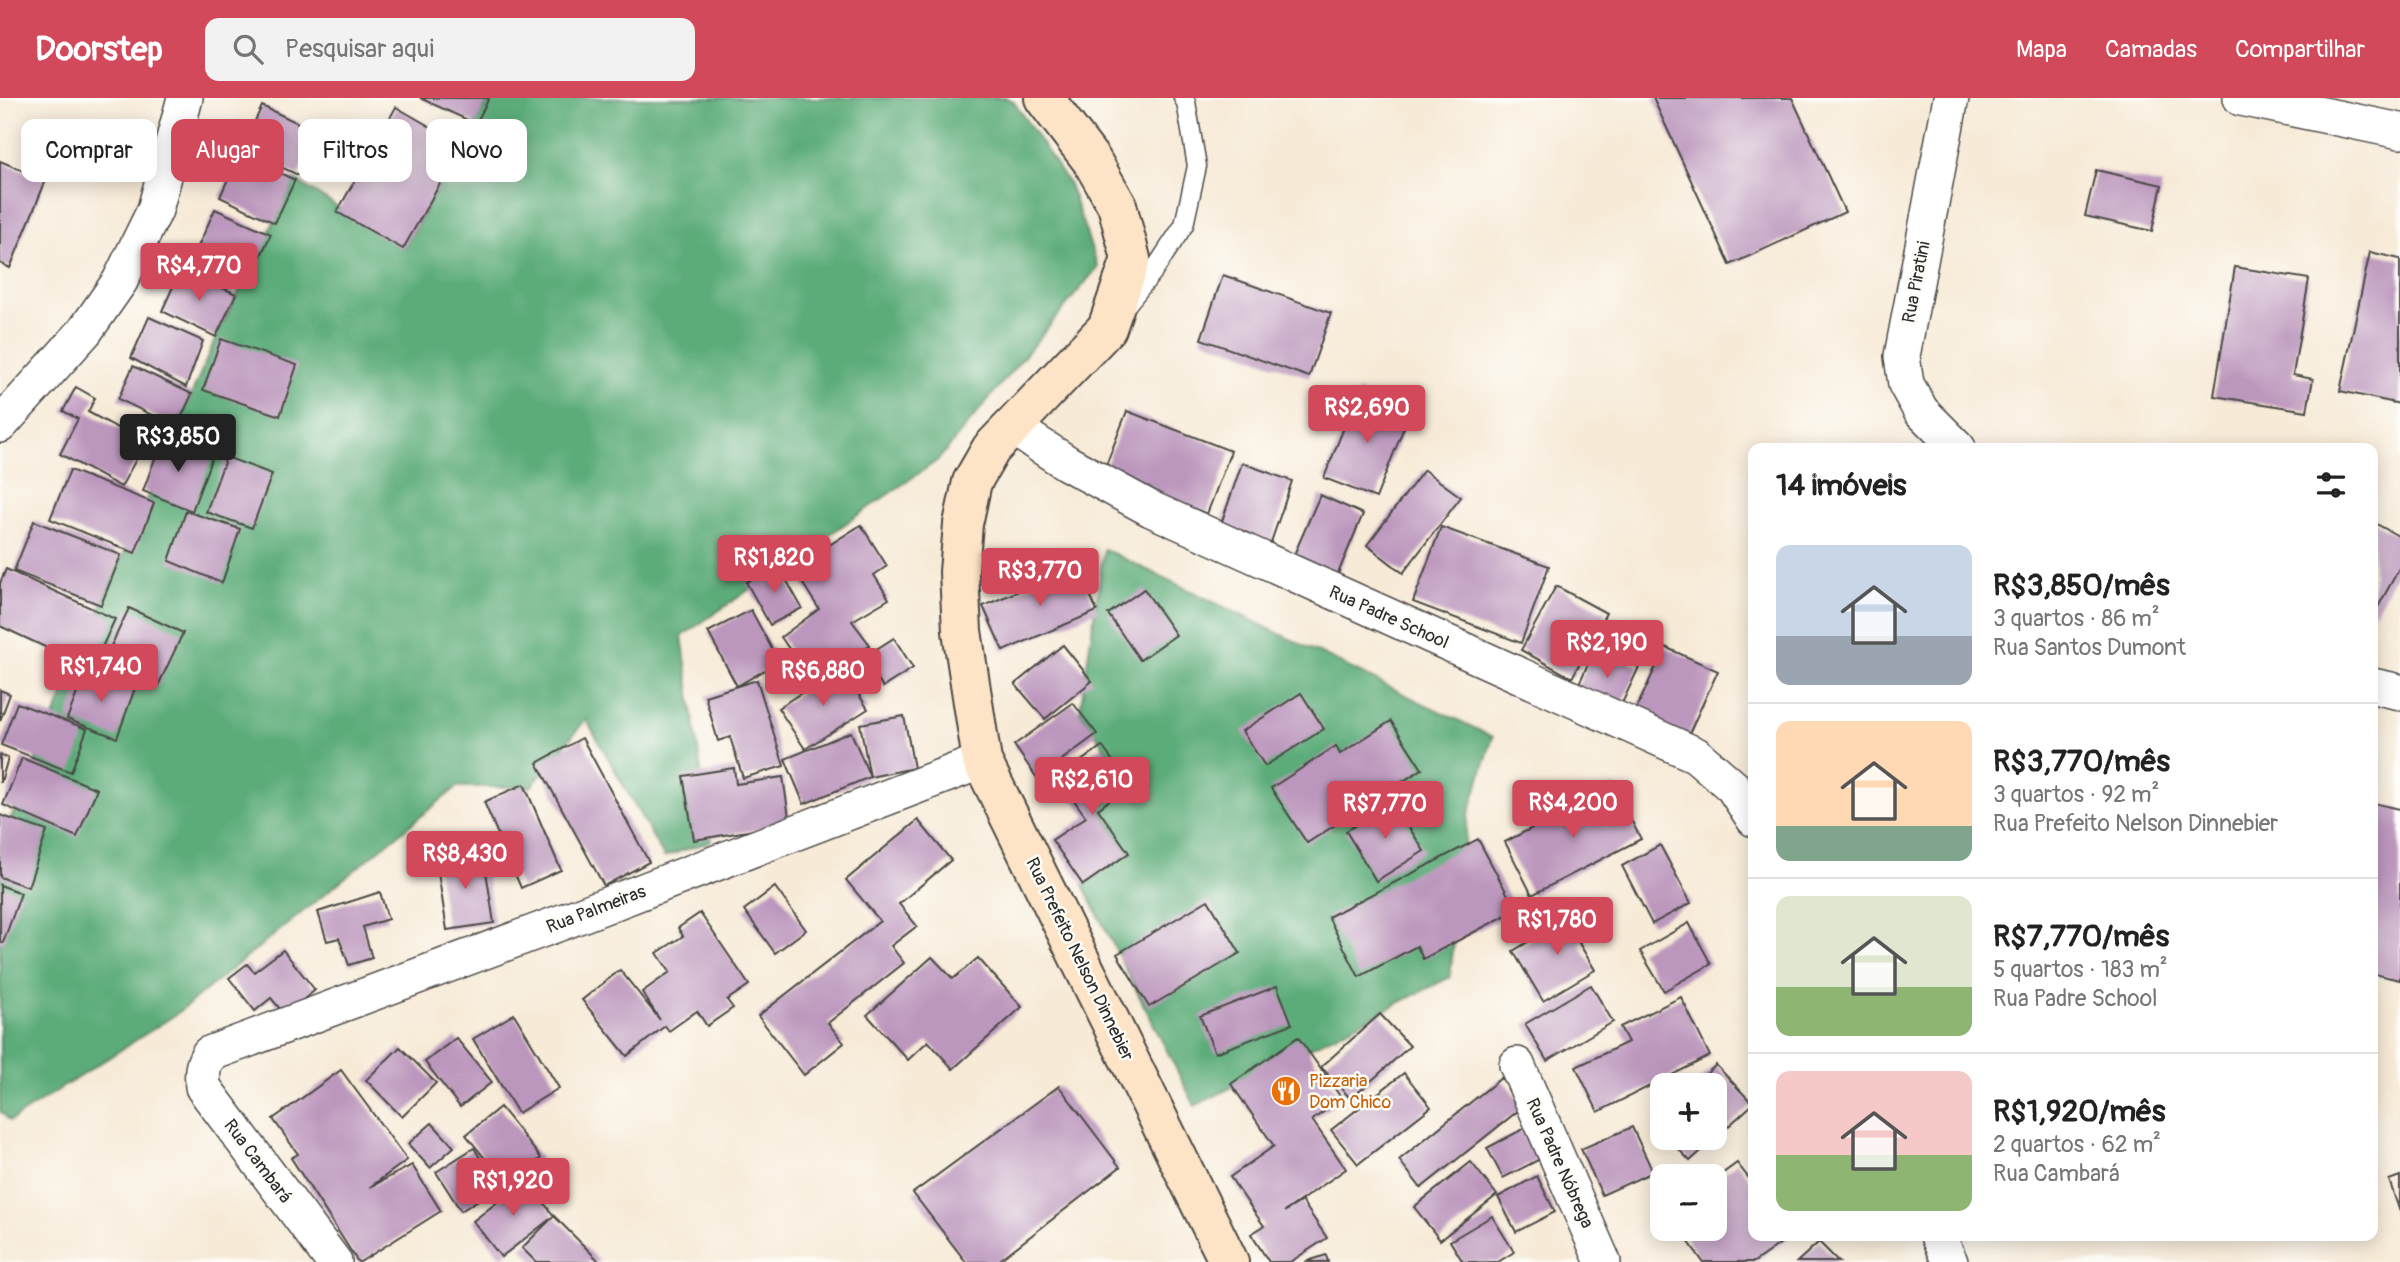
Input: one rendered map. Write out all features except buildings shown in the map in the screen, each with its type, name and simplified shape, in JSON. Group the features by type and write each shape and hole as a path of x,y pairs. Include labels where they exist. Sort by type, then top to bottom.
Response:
{"street":[{"path":"0,425 85,331 120,281 155,209 185,98"},
{"name":"Rua Prefeito Nelson Dinnebier","path":"1044,98 1092,161 1117,205 1131,259 1107,328 991,449 972,482 963,524 959,572 962,631 982,761 1229,1262"},
{"name":"Rua Piratini","path":"1951,98 1902,356 1906,384 1921,411 1953,443"},
{"path":"2241,98 2400,131"},
{"name":"Rua Padre School","path":"1012,427 1067,463 1151,509 1696,755 1733,788 1748,810"},
{"path":"2378,687 2400,692"},
{"name":"Rua Palmeiras","path":"209,1054 565,922 982,761"},
{"name":"Rua Cambará","path":"209,1054 204,1062 203,1087 334,1262"},
{"name":"Rua Padre Nóbrega","path":"1517,1065 1604,1262"},
{"path":"1940,1241 1950,1262"}],"lane":[{"path":"1107,328 1153,272 1184,225 1198,166 1183,98"}],"green space":[{"path":"490,98 1008,98 1013,101 1069,184 1098,267 938,460 682,636 711,841 664,857 586,719 531,787 457,787 175,1015 10,1121 0,1111 0,844 216,337 295,180 403,249 442,182 527,182 527,119 478,119"},
{"path":"1104,549 1493,737 1468,816 1450,977 1195,1106 1083,885 1128,854 1099,808 1130,785 1080,711"}],"place":[{"name":"Pizzaria Dom Chico","path":"1286,1091"}]}
